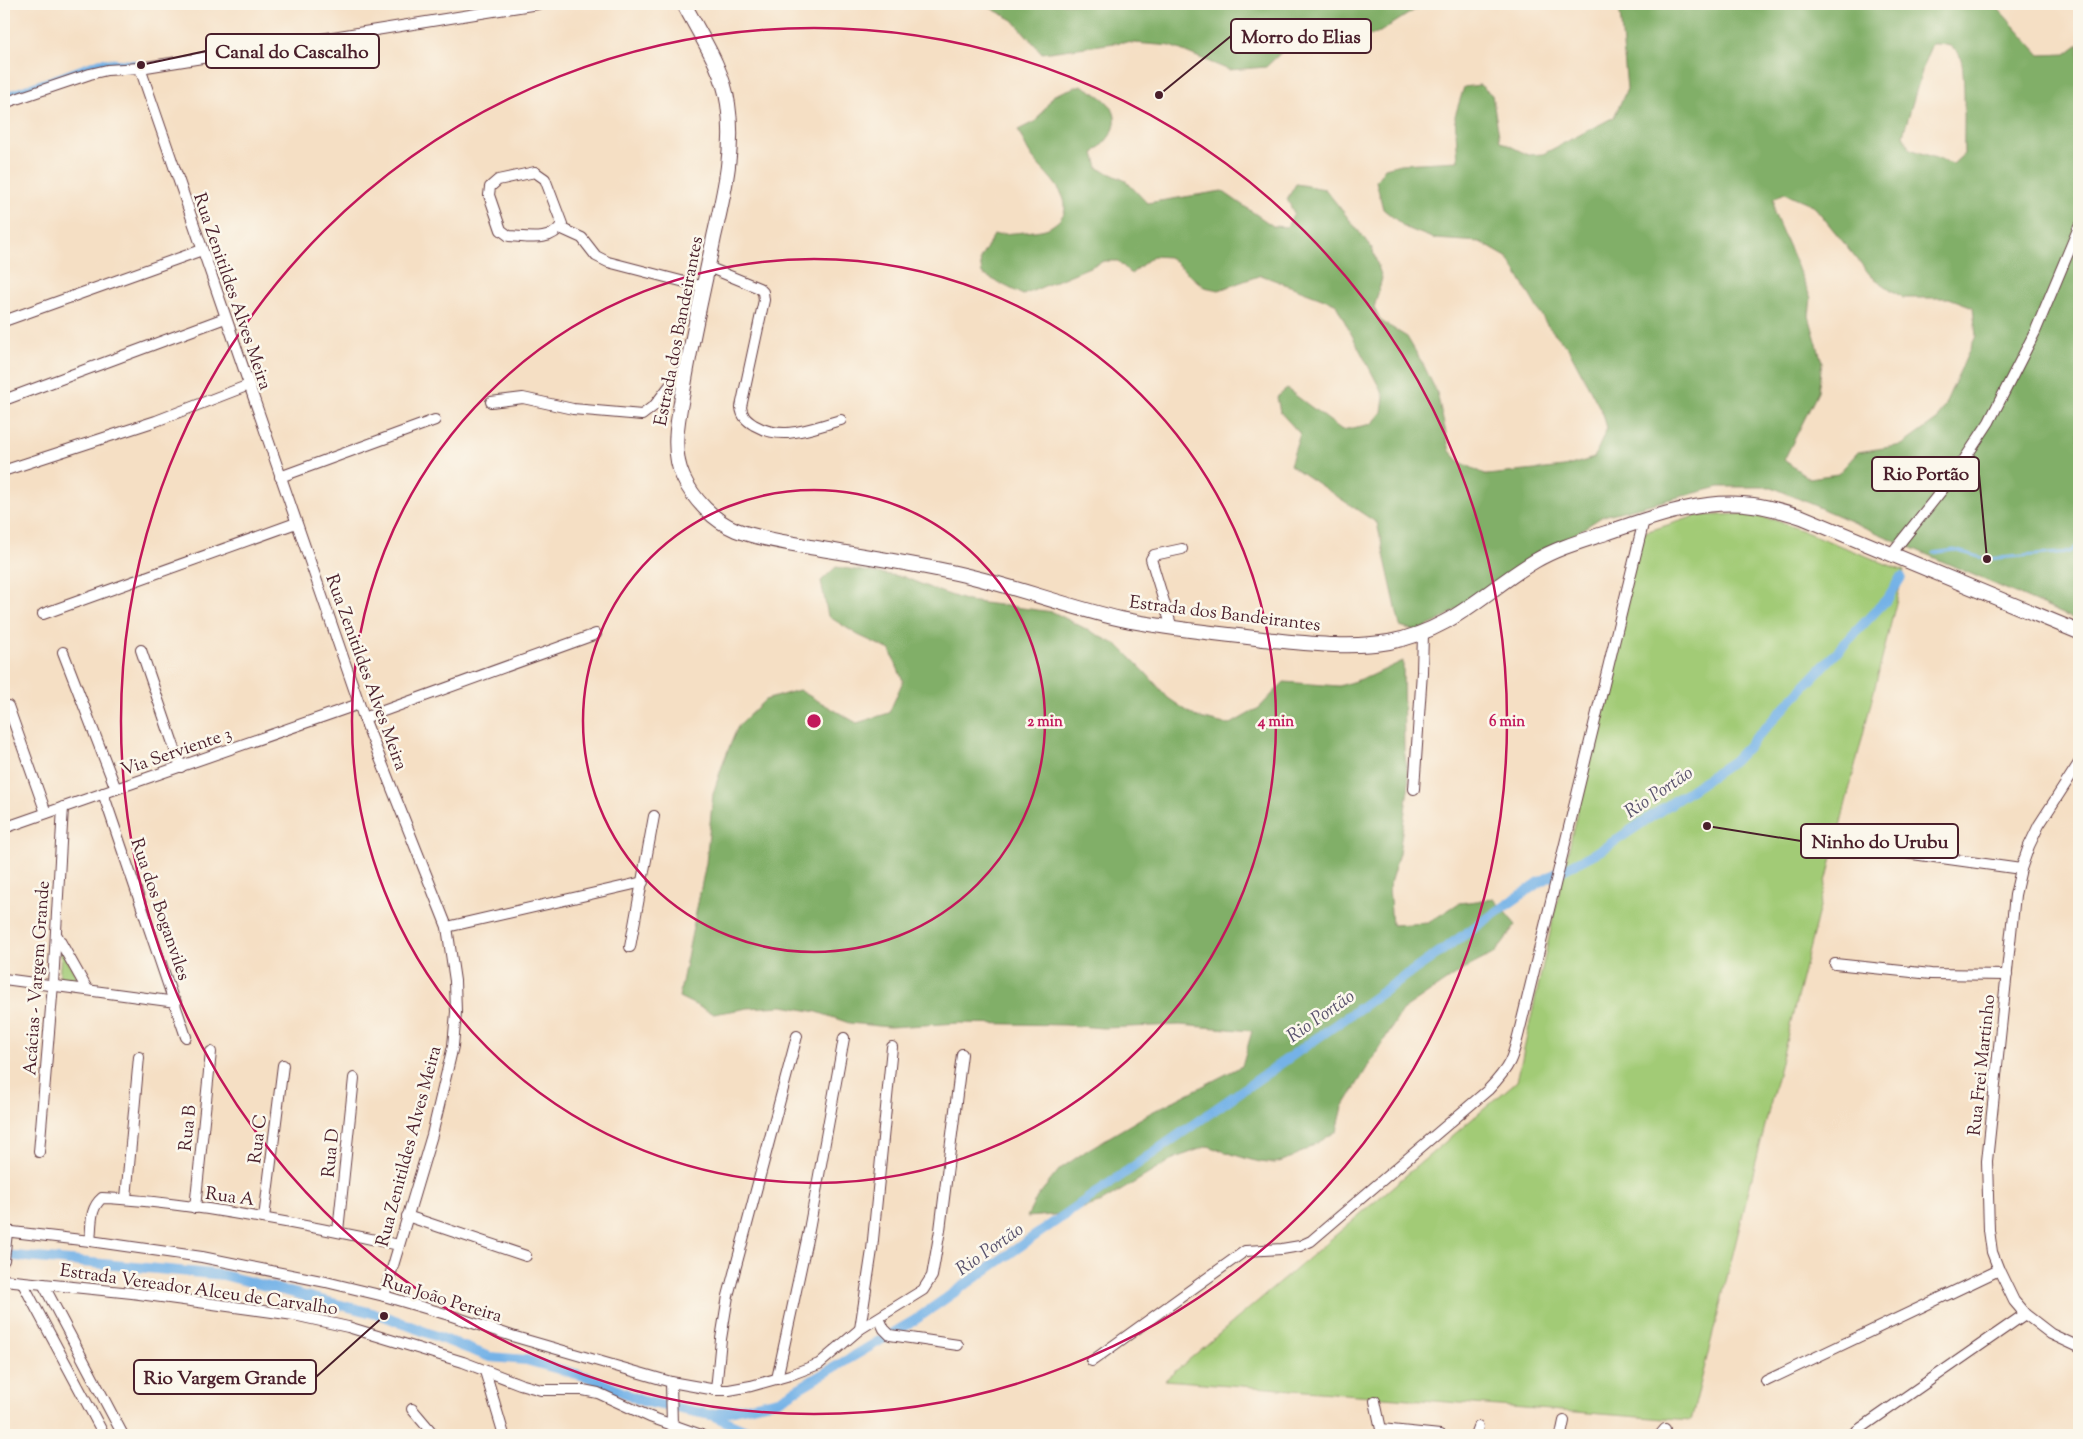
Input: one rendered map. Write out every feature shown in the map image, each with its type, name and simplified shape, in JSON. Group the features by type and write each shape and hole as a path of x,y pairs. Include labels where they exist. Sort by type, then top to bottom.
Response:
{"main road":[{"name":"Estrada dos Bandeirantes","path":"684,4 719,71 728,104 730,138 727,176 688,361 678,422 677,452 683,478 692,492 724,524 748,534 954,572 1092,612 1172,628 1345,646 1388,642 1423,633 1477,604 1536,560 1559,549 1644,520 1705,505 1759,505 1802,517 2079,632"}],"street":[{"path":"4,103 90,74 114,69 140,68 538,4"},
{"name":"Rua Zenitildes Alves Meira","path":"140,68 364,718 447,927 456,981 456,1012 452,1046 432,1134 384,1296"},
{"path":"535,172 540,174 545,179 562,224 560,228 558,232 549,236 509,236 501,230 489,195 490,187 498,180 535,172"},
{"path":"1891,554 1954,475 1989,422 2035,332 2079,227"},
{"path":"560,228 582,238 596,256 608,262 704,287"},
{"path":"4,321 202,250"},
{"path":"708,267 758,288 762,292 764,300 741,407 745,420 758,427 780,434 796,433 841,420"},
{"path":"4,400 225,318"},
{"path":"492,402 523,398 573,409 642,415 655,405 688,361"},
{"path":"6,470 156,421 249,385"},
{"path":"280,477 435,420"},
{"path":"1092,1361 1245,1251 1291,1248 1311,1241 1488,1090 1508,1068 1513,1056 1644,520"},
{"path":"43,614 296,523"},
{"path":"1172,628 1151,559 1154,555 1182,549"},
{"path":"1414,789 1423,633"},
{"path":"364,718 596,634"},
{"path":"141,650 181,767"},
{"path":"63,652 116,789"},
{"name":"Via Serviente 3","path":"4,828 359,704"},
{"path":"8,706 46,813"},
{"name":"Rua Frei Martinho","path":"2079,763 2039,825 2020,869 2015,895 1987,1161 1989,1230 1992,1252 2014,1301 2025,1314 2051,1334 2079,1347"},
{"name":"Rua dos Boganviles","path":"103,793 176,1002 186,1037"},
{"name":"Acácias - Vargem Grande","path":"39,1152 53,984 63,807"},
{"path":"630,947 654,816"},
{"path":"1862,847 2020,869"},
{"path":"447,927 643,882"},
{"path":"56,933 87,989"},
{"path":"1835,964 1931,974 2006,975"},
{"path":"4,979 53,984 176,1002"},
{"path":"716,1390 728,1296 797,1036"},
{"path":"777,1380 809,1230 844,1038"},
{"path":"858,1332 872,1250 892,1047"},
{"name":"Rua B","path":"195,1208 211,1052"},
{"name":"Rua João Pereira","path":"5,1232 90,1241 248,1265 384,1296 521,1339 671,1382 716,1390 751,1386 777,1380 819,1364 858,1332 923,1290 932,1276 940,1230 962,1054"},
{"path":"126,1198 139,1057"},
{"name":"Rua C","path":"264,1218 283,1065"},
{"name":"Rua D","path":"338,1231 354,1078"},
{"name":"Rua A","path":"90,1241 93,1211 96,1203 102,1198 126,1198 264,1218 338,1231 399,1245"},
{"path":"407,1216 526,1256"},
{"path":"4,1260 5,1232"},
{"path":"1766,1381 1999,1270"},
{"name":"Estrada Vereador Alceu de Carvalho","path":"4,1280 132,1293 294,1316 348,1327 541,1390 583,1390 598,1393 672,1426 701,1435"},
{"path":"22,1282 104,1435"},
{"path":"43,1284 123,1435"},
{"path":"1851,1435 2025,1314"},
{"path":"879,1318 884,1329 890,1335 958,1345"},
{"path":"485,1371 504,1435"},
{"path":"671,1382 672,1426"},
{"path":"1375,1401 1382,1432 1440,1435"},
{"path":"412,1409 434,1435"},
{"path":"1561,1435 1564,1421"}],"green space":[{"path":"983,4 1424,4 1380,32 1336,47 1306,38 1292,42 1266,67 1229,70 1171,46 1122,42 1042,53 1013,20"},
{"path":"1616,4 1994,4 2040,55 2066,54 2079,44 2079,621 1772,487 1719,487 1603,516 1437,622 1416,631 1400,626 1377,523 1290,465 1300,434 1280,412 1277,397 1287,389 1342,430 1372,424 1382,412 1384,396 1335,303 1261,275 1219,290 1204,287 1169,257 1153,256 1131,274 1118,261 1104,261 1023,295 982,274 980,259 994,235 1048,228 1059,220 1064,211 1061,192 1030,154 1018,130 1036,121 1054,95 1081,85 1106,101 1114,113 1113,131 1094,153 1098,168 1126,181 1147,203 1222,191 1273,226 1287,227 1294,213 1287,199 1296,184 1325,189 1372,248 1382,278 1374,308 1381,321 1407,337 1424,366 1437,393 1450,451 1460,462 1487,475 1564,467 1594,458 1607,428 1603,414 1568,348 1547,325 1508,258 1480,242 1435,239 1406,228 1383,209 1376,181 1385,168 1400,164 1458,161 1455,116 1464,87 1480,85 1492,95 1500,141 1528,155 1543,154 1614,117 1627,89 1620,13","holes":["1932,44 1954,48 1959,54 1961,61 1964,87 1964,154 1953,164 1910,149 1903,135","1785,193 1813,205 1871,276 1903,298 1949,298 1973,307 1976,336 1938,419 1902,445 1858,452 1838,474 1809,478 1784,460 1818,392 1822,362 1809,316 1811,298 1774,213 1774,198"]},
{"path":"1743,514 1775,520 1904,571 1691,1421 1165,1380 1517,1081 1639,534 1696,516"},
{"path":"836,567 904,577 968,601 1053,612 1119,646 1168,698 1196,717 1229,725 1259,708 1284,682 1339,686 1371,676 1403,661 1404,749 1409,783 1399,853 1389,887 1392,925 1428,923 1459,903 1494,899 1516,925 1495,953 1462,970 1402,1011 1343,1107 1337,1131 1298,1154 1275,1163 1251,1160 1208,1146 1175,1158 1102,1202 1065,1214 1027,1217 1037,1197 1060,1169 1089,1149 1150,1113 1242,1066 1252,1031 1180,1025 1103,1028 1065,1025 959,1023 889,1027 849,1023 817,1012 783,1006 748,1008 714,1014 679,997 706,863 713,794 738,726 765,700 799,690 857,723 889,713 903,681 890,650 858,635 828,616 821,581"},
{"path":"61,949 82,986 59,983"}],"waterway":[{"path":"4,98 101,63 134,65"},
{"name":"Rio Portão","path":"1933,553 1954,550 1987,559 2070,552 2079,545"},
{"name":"Rio Portão","path":"711,1415 779,1400 915,1320 1538,883 1603,849 1734,761 1888,598 1901,577"},
{"path":"4,1255 223,1275 384,1316 490,1357 526,1360 591,1378 642,1401 711,1415 758,1435"}],"place":[{"name":"Canal do Cascalho","path":"141,65"},
{"name":"Morro do Elias","path":"1159,95"},
{"name":"Rio Portão","path":"1987,559"},
{"name":"Ninho do Urubu","path":"1707,826"},
{"name":"Rio Vargem Grande","path":"384,1316"}]}
